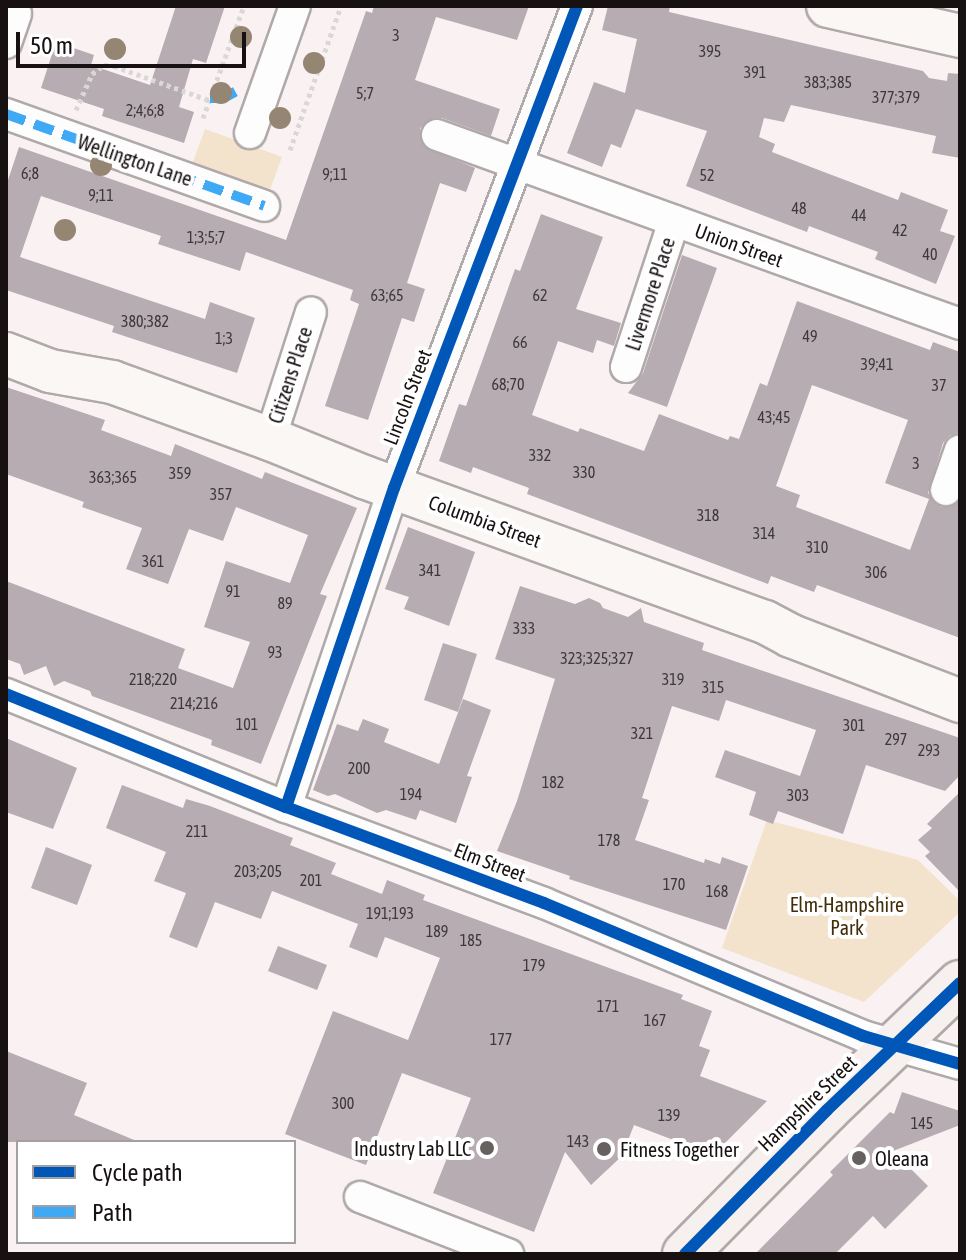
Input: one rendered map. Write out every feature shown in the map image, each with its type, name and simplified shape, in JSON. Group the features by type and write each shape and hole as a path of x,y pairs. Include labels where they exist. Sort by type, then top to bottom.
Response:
{"main road":[{"path":"828,6 960,36"},
{"name":"Columbia Street","path":"6,354 50,371 102,379 270,439 394,488 765,622 791,636 960,701"},
{"name":"Hampshire Street","path":"685,1254 827,1110 960,983"}],"street":[{"path":"250,133 295,6"},
{"name":"Lincoln Street","path":"286,807 394,488 577,6"},
{"path":"6,43 16,14"},
{"name":"Wellington Lane","path":"6,114 264,206"},
{"name":"Union Street","path":"437,135 960,324"},
{"name":"Livermore Place","path":"626,367 674,221"},
{"name":"Citizens Place","path":"270,439 311,312"},
{"path":"946,490 960,450"},
{"name":"Elm Street","path":"6,694 286,807 544,903 863,1036 960,1064"},
{"path":"360,1197 508,1254"}],"path":[{"path":"203,118 244,6"},
{"path":"290,150 341,6"},
{"path":"63,134 92,74 104,65 209,100"}],"green space":[{"path":"205,129 282,157 264,206 187,178"},
{"name":"Elm-Hampshire Park","path":"767,820 918,860 960,901 960,912 864,1002 722,948"}],"building":[{"path":"176,6 225,6 206,63 193,59 179,107 194,112 184,143 102,116 104,109 41,88 56,42 94,55 91,65 150,85"},
{"path":"374,6 529,6 517,40 436,17 415,80 500,109 491,136 442,118 433,118 420,128 424,147 475,168 466,192 440,183 407,283 425,289 414,322 402,318 368,420 325,406 359,304 350,300 353,290 246,252 240,271 158,244 161,236 41,196 20,257 205,319 210,302 255,318 237,373 112,332 114,326 6,290 6,186 19,147 286,240 366,11 372,13"},
{"path":"608,6 670,6 669,12 923,71 929,78 947,81 948,73 960,74 960,158 932,153 936,136 791,105 784,122 764,118 759,137 775,144 772,152 816,169 898,200 901,192 948,210 940,231 955,236 936,284 875,259 878,252 809,226 807,232 686,186 707,131 636,109 621,148 611,144 602,167 567,153 594,82 625,93 637,39 602,30"},
{"path":"541,214 603,237 576,309 621,323 614,346 597,340 593,353 558,341 532,415 644,451 659,414 728,440 730,436 739,439 760,383 767,386 797,301 930,350 933,342 960,352 960,432 949,436 943,443 928,493 941,507 950,507 960,501 960,638 817,585 814,592 771,576 768,584 527,494 529,488 473,467 471,473 439,461 459,404 466,406 515,269 520,271","holes":["812,385 908,420 885,483 929,499 910,550 796,507 800,495 776,486"]},
{"path":"682,255 717,268 667,407 628,393 643,373"},
{"path":"6,387 105,420 101,430 171,456 175,444 262,479 265,472 357,508 320,594 327,596 261,764 211,745 212,740 92,696 90,691 64,681 54,686 46,666 24,675 20,664 6,659 6,581 185,649 178,668 233,688 250,642 204,627 226,561 290,583 308,535 236,507 223,541 189,529 168,584 126,569 142,528 82,507 84,502 6,474"},
{"path":"408,527 475,552 449,626 404,609 409,597 385,589"},
{"path":"520,586 575,604 589,598 603,608 628,617 641,608 644,622 704,643 702,650 960,738 960,775 945,791 866,765 843,834 778,811 773,824 749,815 756,792 715,777 725,750 800,776 816,730 726,700 719,721 672,706 642,798 649,800 635,840 704,863 705,859 720,864 722,857 748,866 726,930 569,879 570,876 497,851 517,801 555,679 495,659"},
{"path":"443,643 477,654 458,712 424,700"},
{"path":"463,699 491,710 467,776 472,777 456,823 420,810 416,820 386,810 377,813 335,794 328,796 313,790 337,724 358,731 363,719 389,729 384,742 439,764"},
{"path":"6,738 77,768 53,829 6,812"},
{"path":"122,785 183,808 186,799 210,806 293,838 290,845 336,863 331,874 382,894 387,880 425,895 423,900 683,995 681,999 712,1011 699,1046 710,1050 700,1076 767,1101 713,1155 634,1125 622,1156 591,1185 565,1152 534,1232 433,1193 471,1098 402,1073 366,1165 285,1134 333,1011 408,1040 440,958 385,937 377,958 349,947 358,924 272,891 261,919 215,902 197,948 169,937 186,893 154,881 166,852 106,828"},
{"path":"960,792 960,892 925,856 930,852 918,840 932,828 927,824"},
{"path":"46,847 92,865 77,905 31,888"},
{"path":"278,946 327,965 317,990 268,971"},
{"path":"6,1051 87,1083 74,1115 134,1140 16,1140 6,1142"},
{"path":"902,1092 960,1111 960,1125 893,1151 928,1186 885,1229 873,1216 835,1254 755,1254 833,1175 830,1172 890,1112 894,1114"}],"marked path":[{"path":"210,98 224,98 235,92"},
{"path":"6,114 264,206"}],"cycle path":[{"path":"286,807 394,488 577,6"},
{"path":"6,694 286,807 544,903 863,1036 960,1064"},
{"path":"685,1254 827,1110 960,983"}],"place":[{"name":"Industry Lab LLC","path":"487,1148"},
{"name":"Fitness Together","path":"604,1149"},
{"name":"Oleana","path":"859,1158"}]}
